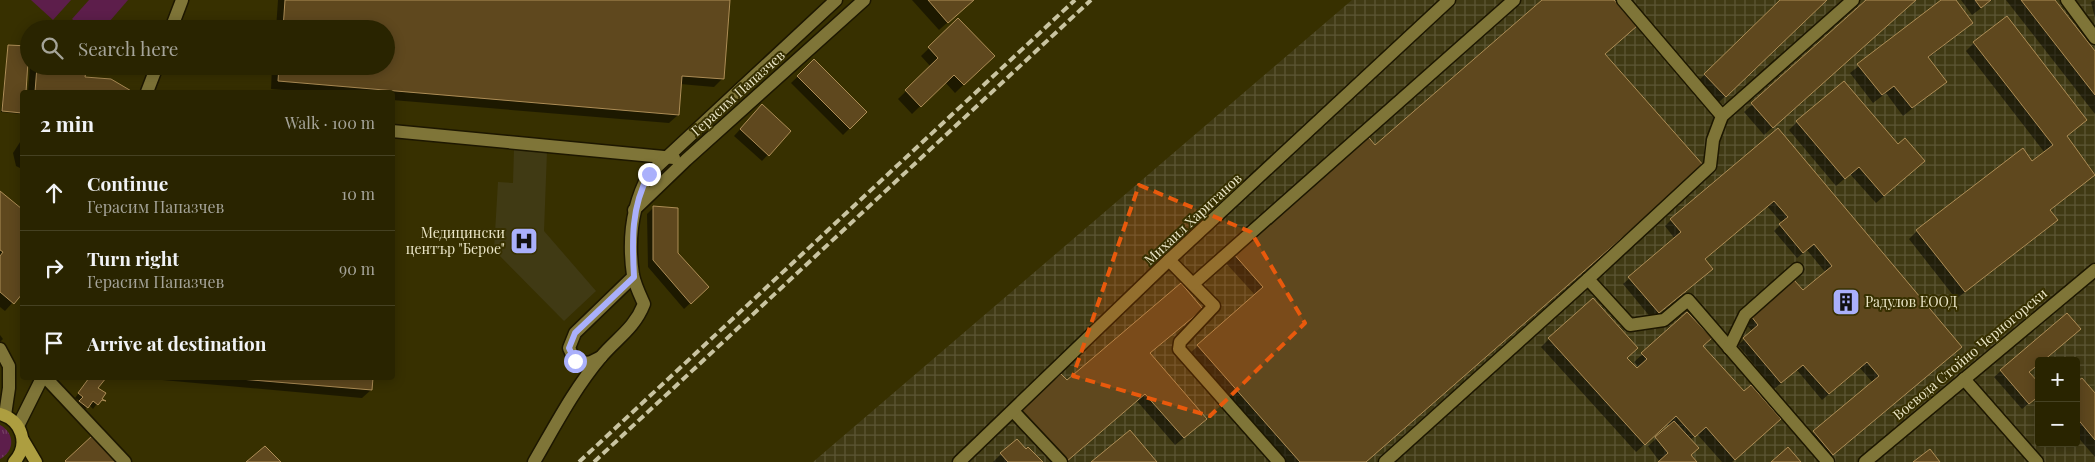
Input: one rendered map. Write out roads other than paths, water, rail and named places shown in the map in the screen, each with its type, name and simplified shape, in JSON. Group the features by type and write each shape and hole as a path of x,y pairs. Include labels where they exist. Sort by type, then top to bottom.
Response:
{"main road":[{"path":"2,415 18,426 23,440 36,462"},
{"path":"14,462 20,452 23,440"}],"street":[{"path":"174,20 182,0"},
{"name":"Герасим Папазчев","path":"534,462 578,388 601,356 637,320 644,304 634,277 632,242 634,210 639,193 649,174 836,0"},
{"name":"Герасим Папазчев","path":"634,210 686,160 864,0"},
{"name":"Михаил Хаританов","path":"959,462 1169,260 1449,0"},
{"path":"1193,284 1514,0"},
{"path":"1624,0 1722,116"},
{"path":"1385,462 1710,166 1713,140 1722,116 1853,0"},
{"path":"2067,0 2095,38"},
{"path":"148,90 154,75"},
{"path":"395,131 686,160"},
{"path":"1169,260 1214,306 1180,342 1179,349 1278,462"},
{"path":"1729,348 1744,315 1797,269"},
{"name":"Воевода Стойно Черногорски","path":"1865,462 2095,270"},
{"path":"601,356 589,363 575,361 569,348 575,333 634,277"},
{"path":"1588,279 1630,325 1664,320 1688,300 1828,462"},
{"path":"0,349 9,366 9,388 2,415"},
{"path":"1964,379 2038,462"},
{"path":"18,426 41,380"},
{"path":"48,380 126,462"},
{"path":"1013,411 1061,462"}],"railway":[{"path":"579,462 1075,0"},
{"path":"594,462 1091,0"}],"place":[{"name":"Медицински център \"Берое\"","path":"524,241"},
{"name":"Радулов ЕООД","path":"1846,302"}]}
